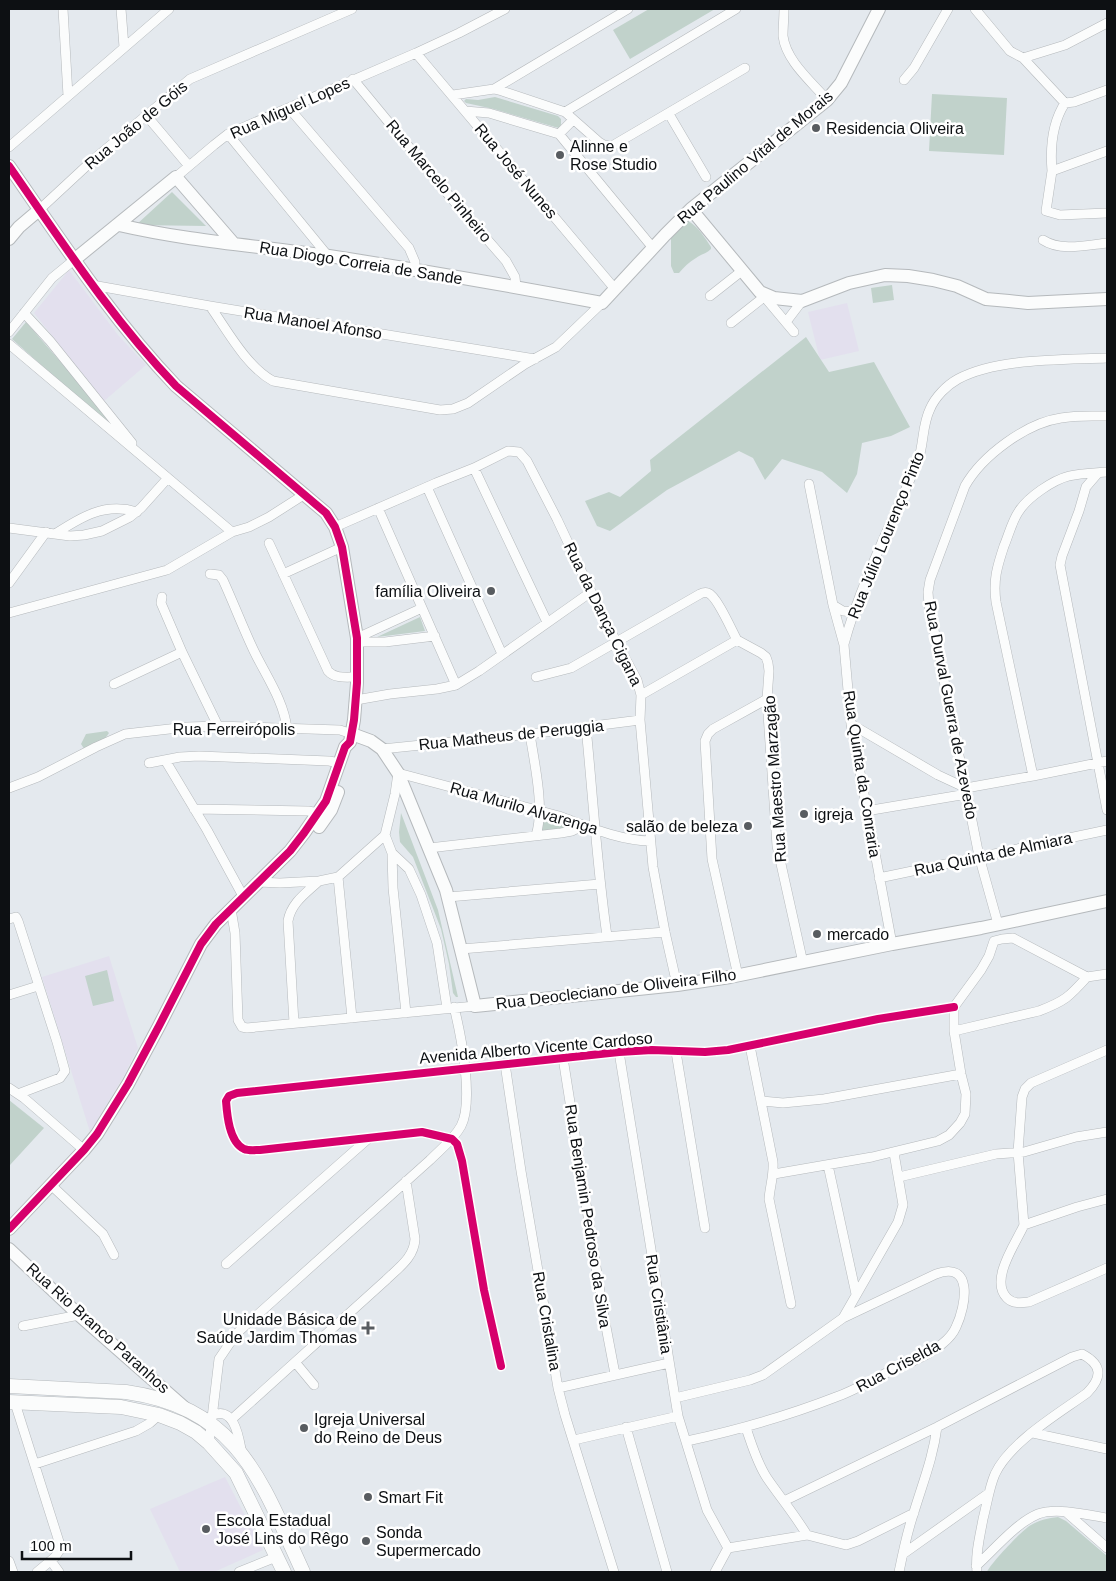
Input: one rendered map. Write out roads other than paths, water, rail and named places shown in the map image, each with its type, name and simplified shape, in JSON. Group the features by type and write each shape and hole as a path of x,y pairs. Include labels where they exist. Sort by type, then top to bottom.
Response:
{"main road":[{"path":"9,1385 126,1392 158,1398 211,1419 242,1454 269,1500 303,1572"},
{"path":"12,1403 121,1408 159,1415 180,1423 209,1443 236,1473 284,1572"}],"street":[{"path":"63,9 68,96"},
{"path":"121,9 124,47"},
{"path":"9,147 169,9"},
{"name":"Rua João de Góis","path":"39,210 181,84 196,75 352,9"},
{"name":"Rua Miguel Lopes","path":"74,260 228,134 416,53 505,9"},
{"path":"494,90 628,9"},
{"path":"564,112 736,9"},
{"path":"784,9 784,37 787,49 795,62 827,100"},
{"name":"Rua Paulino Vital de Morais","path":"602,303 691,209 827,100 841,83 879,9"},
{"path":"904,80 914,68 948,9"},
{"path":"975,9 1010,52 1022,58 1065,103"},
{"path":"1022,58 1065,45 1107,23"},
{"name":"Rua José Nunes","path":"416,53 615,289"},
{"path":"452,95 494,90 564,112 599,142 612,146 745,68"},
{"name":"Rua Marcelo Pinheiro","path":"353,79 506,261 515,277 516,287"},
{"path":"1065,103 1074,102 1107,90"},
{"path":"1065,103 1058,116 1053,133 1051,151 1052,171 1046,212 1060,215 1107,213"},
{"path":"289,108 409,248 415,262 414,271"},
{"path":"465,111 489,113 559,134 653,248"},
{"path":"669,114 706,178"},
{"path":"146,115 189,166"},
{"path":"559,134 573,120"},
{"path":"228,134 328,256"},
{"path":"1052,171 1107,151"},
{"path":"9,166 91,285 154,363 176,386 326,513 336,527 350,587 357,640 356,700 351,738 352,750 331,810 309,837 290,850"},
{"path":"176,177 234,244"},
{"path":"691,209 794,332"},
{"path":"9,240 14,226 39,210"},
{"name":"Rua Diogo Correia de Sande","path":"119,225 206,240 328,256 602,303"},
{"path":"206,240 214,234 219,226"},
{"path":"1043,240 1050,244 1069,247 1107,243"},
{"path":"9,332 52,278 74,260"},
{"path":"710,296 742,270"},
{"path":"762,294 774,298 802,301 868,278 884,275 933,277 986,298 1028,303 1107,299"},
{"name":"Rua Manoel Afonso","path":"91,285 534,358"},
{"path":"732,323 762,294"},
{"path":"786,322 802,301"},
{"path":"210,306 251,363 264,376 273,381 440,410 460,407 563,341 602,303"},
{"path":"24,313 50,341 142,455 167,479 232,532"},
{"path":"9,344 115,435 142,455"},
{"name":"Rua Júlio Lourenço Pinto","path":"844,645 854,612 919,458 930,408 942,391 956,379 973,372 999,366 1018,363 1107,358"},
{"name":"Rua Durval Guerra de Azevedo","path":"1013,938 1004,923 979,856 929,606 928,592 930,580 962,494 970,476 982,462 1026,430 1043,422 1061,418 1107,416"},
{"name":"Rua da Dança Cigana","path":"336,527 474,468 508,451 518,452 527,461 616,643 637,680 641,695 640,720 653,867 664,932 677,985"},
{"path":"474,468 547,622"},
{"path":"1033,776 993,586 1013,521 1029,498 1058,480 1069,476 1103,472"},
{"path":"1103,472 1086,487 1060,565 1102,762 1107,810"},
{"path":"1069,476 1086,487"},
{"path":"9,528 70,536 102,531 137,512 167,479"},
{"name":"Rua Quinta da Conraria","path":"809,484 833,605 844,645 851,724 892,944"},
{"path":"427,487 502,654"},
{"path":"9,613 158,574 177,565 232,532 249,527 270,517 304,494"},
{"path":"9,583 51,533 80,517 106,508 127,508 137,512"},
{"path":"378,508 456,685"},
{"path":"269,543 328,671 336,677 357,677"},
{"path":"283,574 342,547"},
{"path":"210,574 219,575 223,580 254,650 281,704 286,717 287,729"},
{"path":"356,700 456,685 591,592"},
{"path":"536,677 571,668 700,594 710,594 737,640 641,695"},
{"path":"162,597 160,599 161,603 182,652 218,726"},
{"path":"833,605 843,612 854,612"},
{"path":"357,640 422,608"},
{"path":"357,640 385,642 435,636"},
{"name":"Rua Maestro Marzagão","path":"737,640 766,657 769,671 767,699 777,846 803,963"},
{"path":"114,684 182,652"},
{"path":"738,976 712,859 704,741 713,729 767,699"},
{"name":"Rua Matheus de Peruggia","path":"382,749 586,728 640,720"},
{"path":"851,724 967,791"},
{"name":"Rua Ferreirópolis","path":"9,788 38,777 96,746 125,734 187,727 218,726 340,730 351,738"},
{"path":"586,728 600,884 608,936"},
{"path":"530,734 539,798 539,828 536,835"},
{"path":"351,738 371,741 382,749 398,773 448,897 475,1006"},
{"path":"9,1229 97,1134 164,1026 201,944 231,908 290,850 319,813 326,801 345,747 351,738"},
{"path":"149,762 199,756 340,762"},
{"path":"165,760 243,896"},
{"path":"866,812 1102,762"},
{"path":"258,882 319,881 338,877 385,835 398,773"},
{"name":"Rua Murilo Alvarenga","path":"398,773 538,810 582,826 632,840 650,841"},
{"path":"194,808 308,810 319,813"},
{"path":"429,848 561,833 572,831 582,826"},
{"name":"Rua Quinta de Almiara","path":"879,878 1107,830"},
{"path":"385,835 392,853 393,888 406,1013"},
{"path":"209,1443 219,1359 236,1334 452,1139 460,1128 465,1113 467,1099 464,1068 436,942 421,895 409,869 392,853"},
{"path":"338,877 352,1018"},
{"path":"294,1023 289,915 296,902 319,881"},
{"path":"448,897 600,884"},
{"name":"Rua Deocleciano de Oliveira Filho","path":"231,908 235,933 239,1024 247,1028 677,985 738,976 1107,901"},
{"path":"12,918 38,986 65,1071 60,1078 18,1094"},
{"path":"981,928 985,935 994,941"},
{"path":"461,949 664,932"},
{"path":"994,941 1002,938 1013,938 1087,977 1107,974"},
{"path":"774,1174 894,1153 938,1141 949,1135 960,1123 965,1114 966,1106 966,1094 954,1031 954,1007 981,970 989,956 994,941"},
{"path":"954,1031 1040,1011 1062,1002 1087,977"},
{"path":"9,994 38,986"},
{"name":"Avenida Alberto Vicente Cardoso","path":"369,1138 260,1150 242,1148 237,1144 233,1136 226,1101 229,1096 237,1093 619,1052 652,1050 706,1052 750,1046 871,1021 954,1007"},
{"path":"750,1046 773,1162 774,1174 769,1199 791,1304"},
{"path":"1107,1050 1039,1079 1025,1089 1022,1097 1018,1152 1024,1225 1012,1248 1001,1277 1000,1286 1002,1293 1009,1300 1016,1303 1029,1302 1107,1268"},
{"name":"Rua Cristiânia","path":"619,1052 678,1416 707,1510 728,1548"},
{"path":"676,1052 705,1228"},
{"name":"Rua Benjamin Pedroso da Silva","path":"563,1058 603,1311 615,1374"},
{"name":"Rua Cristalina","path":"505,1064 558,1388 614,1572"},
{"path":"762,1101 783,1102 824,1099 961,1074"},
{"path":"9,1088 84,1150"},
{"path":"226,1264 369,1138 422,1132 452,1139 457,1144 462,1161 484,1290 501,1366"},
{"path":"899,1177 996,1154 1018,1152 1076,1137 1107,1132"},
{"path":"675,1398 750,1380 763,1375 843,1318 902,1213 903,1205 894,1153"},
{"path":"828,1165 856,1294"},
{"path":"232,1419 410,1256 415,1248 416,1239 406,1181"},
{"path":"51,1185 103,1234 114,1255"},
{"path":"1024,1225 1077,1207 1107,1200"},
{"name":"Rua Rio Branco Paranhos","path":"9,1249 79,1315 186,1408"},
{"name":"Rua Criselda","path":"687,1441 746,1428 838,1397 926,1355 948,1338 957,1327 965,1288 964,1281 954,1271 946,1270 843,1318"},
{"path":"23,1326 79,1315"},
{"path":"784,1501 937,1427 1072,1357 1082,1354 1089,1358 1096,1366 1098,1377 1096,1384 1087,1393 1017,1444 1003,1459 989,1493 978,1544 977,1569"},
{"path":"295,1362 314,1385"},
{"path":"558,1388 668,1363"},
{"path":"9,1385 12,1403 35,1464 61,1548 51,1561 37,1572"},
{"path":"211,1419 219,1413 232,1419 236,1427 242,1454"},
{"path":"35,1464 136,1430 150,1423 159,1415"},
{"path":"574,1440 678,1416"},
{"path":"626,1427 667,1572"},
{"path":"899,1572 914,1512 935,1447 937,1427"},
{"path":"746,1428 766,1477 806,1535"},
{"path":"1033,1433 1107,1449"},
{"path":"902,1554 989,1493"},
{"path":"977,1569 1020,1525 1039,1514 1066,1511 1107,1518"},
{"path":"1066,1511 1107,1548"},
{"path":"715,1572 728,1548 806,1535 846,1545 858,1541 914,1512"},
{"path":"239,1572 276,1557"},
{"path":"9,1561 13,1572"},
{"path":"51,1561 59,1572"}],"place":[{"name":"Residencia Oliveira","path":"816,128"},
{"name":"Alinne e Rose Studio","path":"560,155"},
{"name":"família Oliveira","path":"491,591"},
{"name":"igreja","path":"804,814"},
{"name":"salão de beleza","path":"748,826"},
{"name":"mercado","path":"817,934"},
{"name":"Unidade Básica de Saúde Jardim Thomas","path":"368,1328"},
{"name":"Igreja Universal do Reino de Deus","path":"304,1428"},
{"name":"Smart Fit","path":"368,1497"},
{"name":"Escola Estadual José Lins do Rêgo","path":"206,1529"},
{"name":"Sonda Supermercado","path":"366,1541"}]}
